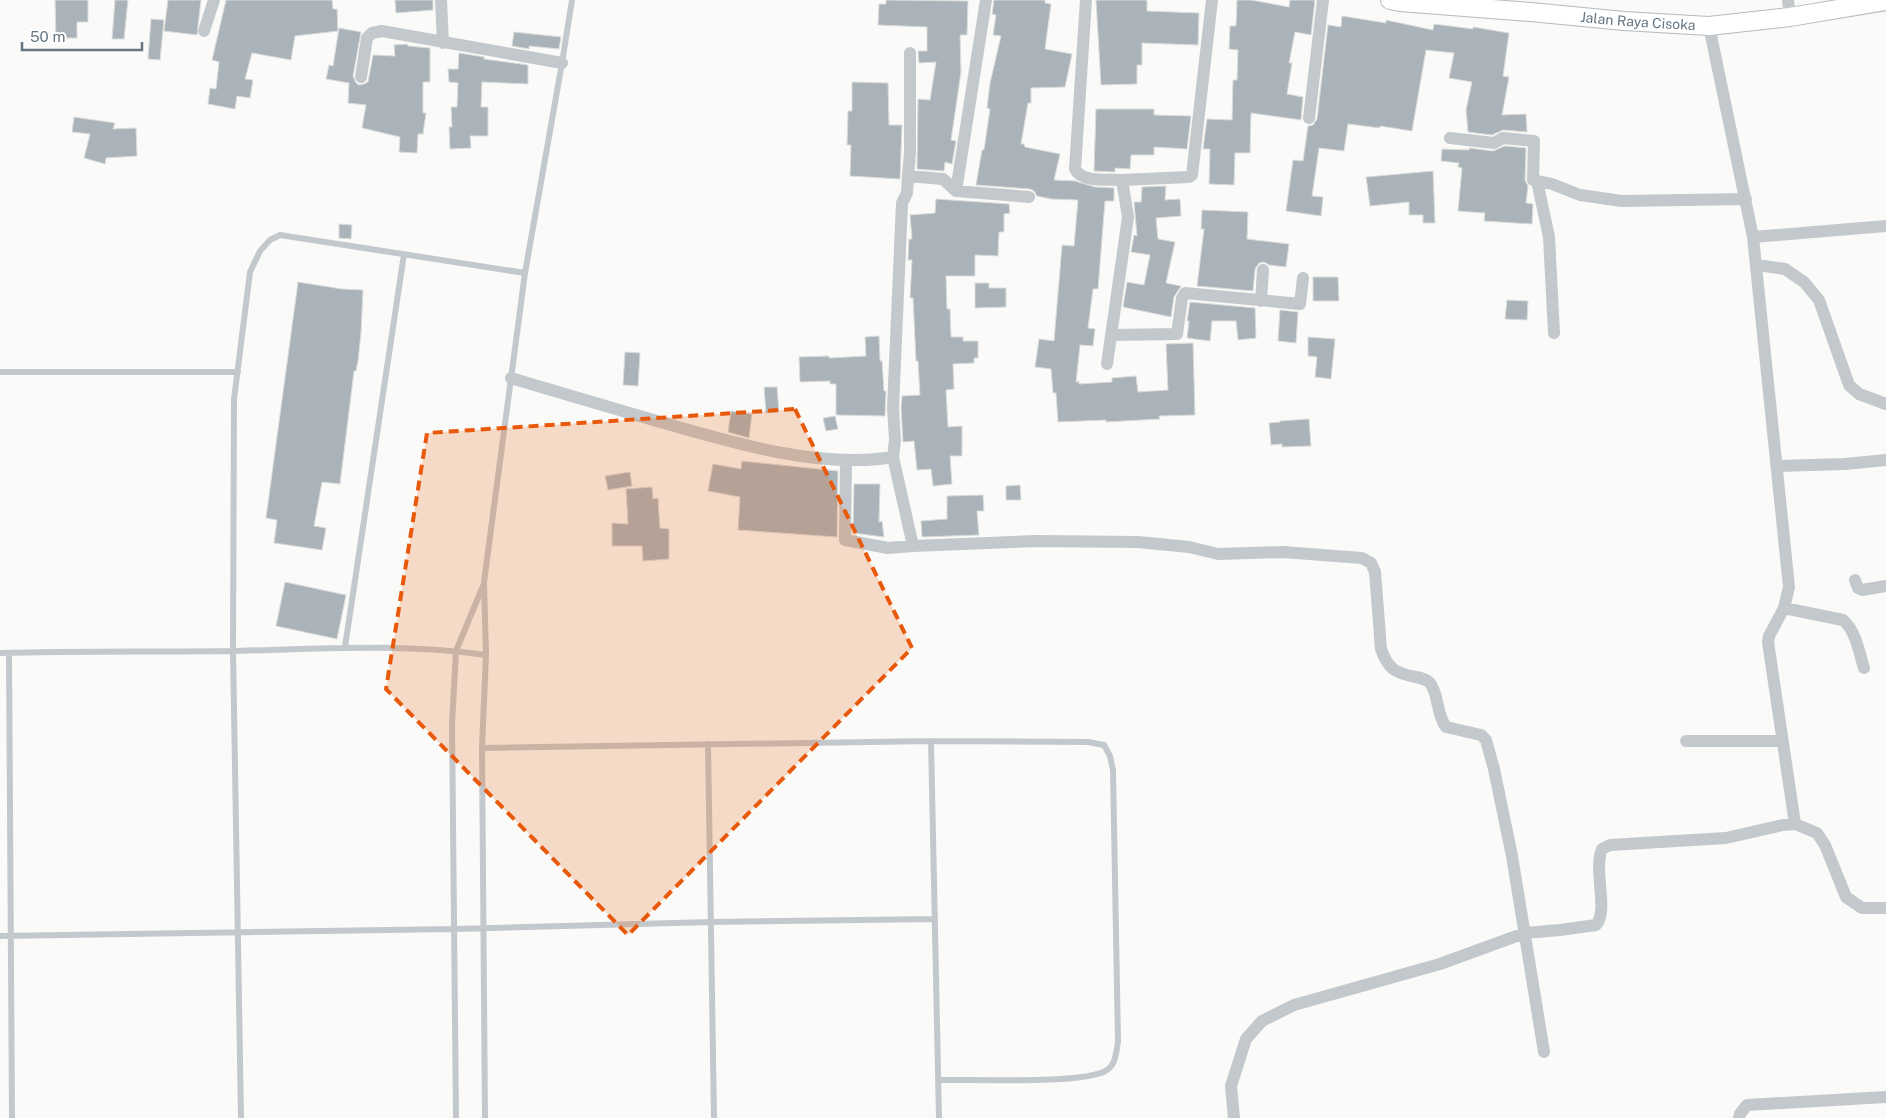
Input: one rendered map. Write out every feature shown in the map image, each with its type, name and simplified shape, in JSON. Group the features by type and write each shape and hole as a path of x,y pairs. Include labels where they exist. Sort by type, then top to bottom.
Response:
{"street":[{"path":"204,31 214,0"},
{"path":"441,0 443,43"},
{"path":"956,191 986,0"},
{"path":"1086,0 1075,169 1078,175 1084,178 1122,180 1189,177 1192,175 1212,0"},
{"path":"1309,118 1323,0"},
{"name":"Jalan Raya Cisoka","path":"1396,1 1531,6 1624,21 1709,26 1789,9 1886,1"},
{"path":"1709,26 1746,199 1757,265 1789,587 1784,608 1769,636 1768,642 1795,824"},
{"path":"360,77 367,38 372,33 382,31 562,64"},
{"path":"910,53 910,152 907,193 902,202 893,408 895,440 893,457 913,546"},
{"path":"1450,138 1494,143 1503,138 1534,141 1534,180 1537,181 1549,237 1554,333"},
{"path":"908,176 943,179 956,191 1029,197"},
{"path":"1107,364 1128,217 1122,180"},
{"path":"1537,181 1552,184 1580,195 1622,201 1746,199"},
{"path":"1753,237 1886,226"},
{"path":"1757,265 1785,269 1804,282 1819,300 1849,385 1860,394 1886,404"},
{"path":"1261,301 1263,270"},
{"path":"1112,335 1177,334 1182,298 1185,293 1300,304 1304,278"},
{"path":"511,378 711,437 790,454 846,460 870,460 893,457"},
{"path":"846,460 845,540 888,548 1034,541 1138,542 1189,547 1218,554 1283,552 1362,558 1371,563 1375,572 1381,649 1386,661 1390,667 1400,673 1422,678 1429,682 1433,689 1440,720 1446,727 1481,734 1486,740 1502,807 1544,1052"},
{"path":"1777,466 1845,464 1886,460"},
{"path":"1855,580 1858,588 1862,590 1886,586"},
{"path":"1784,608 1843,620 1849,625 1864,668"},
{"path":"1686,741 1782,741"},
{"path":"1234,1118 1232,1086 1246,1039 1262,1021 1294,1005 1440,964 1525,933 1596,925 1600,921 1601,912 1598,858 1602,849 1610,845 1726,838 1795,824 1817,833 1825,844 1846,897 1862,908 1886,908"},
{"path":"1739,1118 1740,1114 1748,1106 1886,1097"}],"lane":[{"path":"485,1118 482,748 486,655 484,582 525,273 572,0"},
{"path":"241,1118 233,651 234,399 250,272 260,251 270,240 280,235 525,273"},
{"path":"345,647 404,254"},
{"path":"0,372 238,372"},
{"path":"456,1118 452,724 456,651 484,582"},
{"path":"0,653 233,651 345,647 456,651 486,655"},
{"path":"9,653 12,1118"},
{"path":"482,748 931,741 1088,742 1104,746 1110,756 1114,770 1118,1042 1114,1064 1107,1071 1092,1076 1064,1079 938,1080"},
{"path":"931,741 938,1118"},
{"path":"708,744 714,1118"},
{"path":"0,936 935,919"}],"highlighted area":[{"path":"795,409 912,648 628,935 386,689 427,433"}],"building":[{"path":"55,0 88,0 88,22 77,22 77,38 56,38"},
{"path":"115,0 128,0 124,39 112,39"},
{"path":"168,0 201,0 197,35 164,31"},
{"path":"226,0 332,0 333,9 337,9 338,31 295,36 291,60 252,53 245,79 253,80 250,98 237,96 235,109 208,104 210,88 216,89 219,62 212,60"},
{"path":"395,0 433,0 433,10 396,13"},
{"path":"886,0 968,1 967,35 960,35 961,72 951,140 956,141 952,164 945,162 944,171 917,169 918,99 930,100 936,62 919,63 918,51 927,51 927,27 878,25 879,4 886,4"},
{"path":"994,0 1045,0 1045,3 1051,4 1045,49 1072,54 1065,87 1031,88 1031,103 1028,103 1021,144 1024,144 1025,147 1060,154 1054,180 1075,181 1095,187 1114,188 1114,201 1105,201 1098,289 1093,289 1088,328 1095,329 1093,346 1080,345 1076,382 1079,381 1079,384 1112,382 1112,378 1136,376 1138,392 1168,390 1166,344 1193,343 1195,415 1159,416 1160,419 1106,422 1106,420 1058,422 1056,393 1053,393 1051,369 1035,367 1039,339 1054,341 1062,245 1074,246 1078,200 1051,199 1037,196 1030,189 976,185 982,150 984,150 990,109 987,108 990,83 1001,36 993,35 996,15 992,14"},
{"path":"1096,0 1147,0 1147,11 1199,13 1198,45 1142,43 1142,65 1137,65 1137,84 1101,85"},
{"path":"1237,0 1251,0 1289,7 1290,0 1315,0 1311,35 1295,32 1289,63 1292,63 1287,94 1303,97 1301,120 1251,113 1250,153 1235,153 1234,185 1209,184 1210,149 1203,149 1207,119 1232,120 1233,80 1237,80 1238,50 1229,49 1230,26 1236,26"},
{"path":"1342,16 1386,23 1386,20 1433,30 1434,24 1473,29 1473,27 1509,33 1503,76 1509,77 1502,115 1526,114 1527,132 1503,130 1492,135 1468,132 1466,110 1472,82 1449,78 1454,53 1426,50 1412,131 1348,124 1344,151 1319,148 1312,196 1323,197 1321,216 1286,211 1293,160 1303,161 1308,126 1313,125 1317,119 1328,25 1341,27"},
{"path":"151,19 164,20 160,60 148,59"},
{"path":"339,28 361,32 353,76 359,85 368,82 373,55 395,56 394,45 407,44 408,46 430,48 430,82 423,82 423,113 426,113 423,134 418,134 417,153 399,152 400,137 362,128 366,105 348,103 349,83 326,79 329,65 333,66"},
{"path":"514,32 561,37 559,49 529,46 529,49 512,46"},
{"path":"459,53 484,57 484,59 528,65 528,84 482,82 481,107 488,107 488,136 470,136 471,148 450,149 449,127 452,127 451,107 457,107 458,83 449,82 448,69 458,69"},
{"path":"852,82 888,83 889,125 902,125 900,179 850,176 851,145 847,145 848,111 852,111"},
{"path":"1096,109 1154,109 1154,115 1191,116 1187,149 1154,147 1154,155 1131,155 1130,169 1115,168 1115,172 1094,171"},
{"path":"74,117 115,123 113,129 136,128 137,156 106,158 105,164 84,158 90,134 72,132"},
{"path":"1505,146 1526,148 1525,180 1528,186 1526,203 1533,204 1532,224 1484,221 1485,213 1458,211 1462,168 1458,167 1459,163 1441,161 1442,149 1469,150 1469,148 1493,151"},
{"path":"1433,171 1435,223 1423,223 1423,215 1409,215 1409,202 1370,206 1366,177"},
{"path":"1166,186 1165,200 1180,199 1181,216 1156,218 1158,239 1175,242 1166,283 1181,286 1174,297 1171,317 1123,307 1127,282 1144,285 1150,255 1131,252 1134,235 1137,236 1134,202 1141,202 1142,187"},
{"path":"936,199 1009,204 1010,213 1004,214 1004,232 999,232 998,256 975,255 975,276 946,276 947,309 950,309 951,337 963,337 963,341 978,341 978,358 974,358 974,363 953,364 954,389 946,390 948,427 962,426 962,456 950,456 952,484 933,486 931,469 917,470 914,441 903,442 901,408 902,396 920,395 918,361 916,361 913,298 910,298 912,260 908,260 909,239 912,239 910,215 935,213"},
{"path":"1202,210 1248,212 1247,239 1289,244 1286,267 1269,265 1264,262 1259,263 1255,269 1253,291 1197,286 1204,229 1201,229"},
{"path":"339,224 352,225 351,239 339,238"},
{"path":"1313,277 1338,277 1339,301 1313,301"},
{"path":"298,282 342,289 363,290 358,361 356,371 354,371 340,484 322,482 314,526 326,528 322,550 274,543 277,520 266,518"},
{"path":"975,283 989,283 989,288 1006,288 1006,307 975,308"},
{"path":"1507,300 1528,301 1527,320 1505,319"},
{"path":"1190,302 1255,308 1256,338 1238,340 1236,321 1212,321 1210,341 1187,338"},
{"path":"1280,310 1298,312 1296,343 1278,341"},
{"path":"879,336 880,361 882,361 884,391 886,391 885,416 836,415 836,384 830,384 830,381 800,382 799,357 866,356 865,337"},
{"path":"1308,337 1335,339 1331,379 1315,377 1317,357 1308,356"},
{"path":"625,352 640,353 638,386 623,385"},
{"path":"764,387 777,387 779,412 766,413"},
{"path":"731,411 752,414 749,438 728,432"},
{"path":"835,416 838,429 826,431 823,418"},
{"path":"1309,419 1311,446 1282,447 1282,444 1271,445 1269,423"},
{"path":"742,461 838,471 837,537 738,530 740,497 708,491 713,464 741,469"},
{"path":"630,472 632,486 608,490 605,476"},
{"path":"854,484 880,484 879,522 882,521 884,537 853,533"},
{"path":"1020,485 1021,500 1006,500 1006,486"},
{"path":"652,487 653,499 658,498 660,528 669,529 669,559 643,561 642,546 612,546 612,523 628,524 626,489"},
{"path":"983,495 984,511 977,511 979,535 922,537 921,521 947,519 947,496"},
{"path":"285,582 346,595 337,639 276,626"}]}
